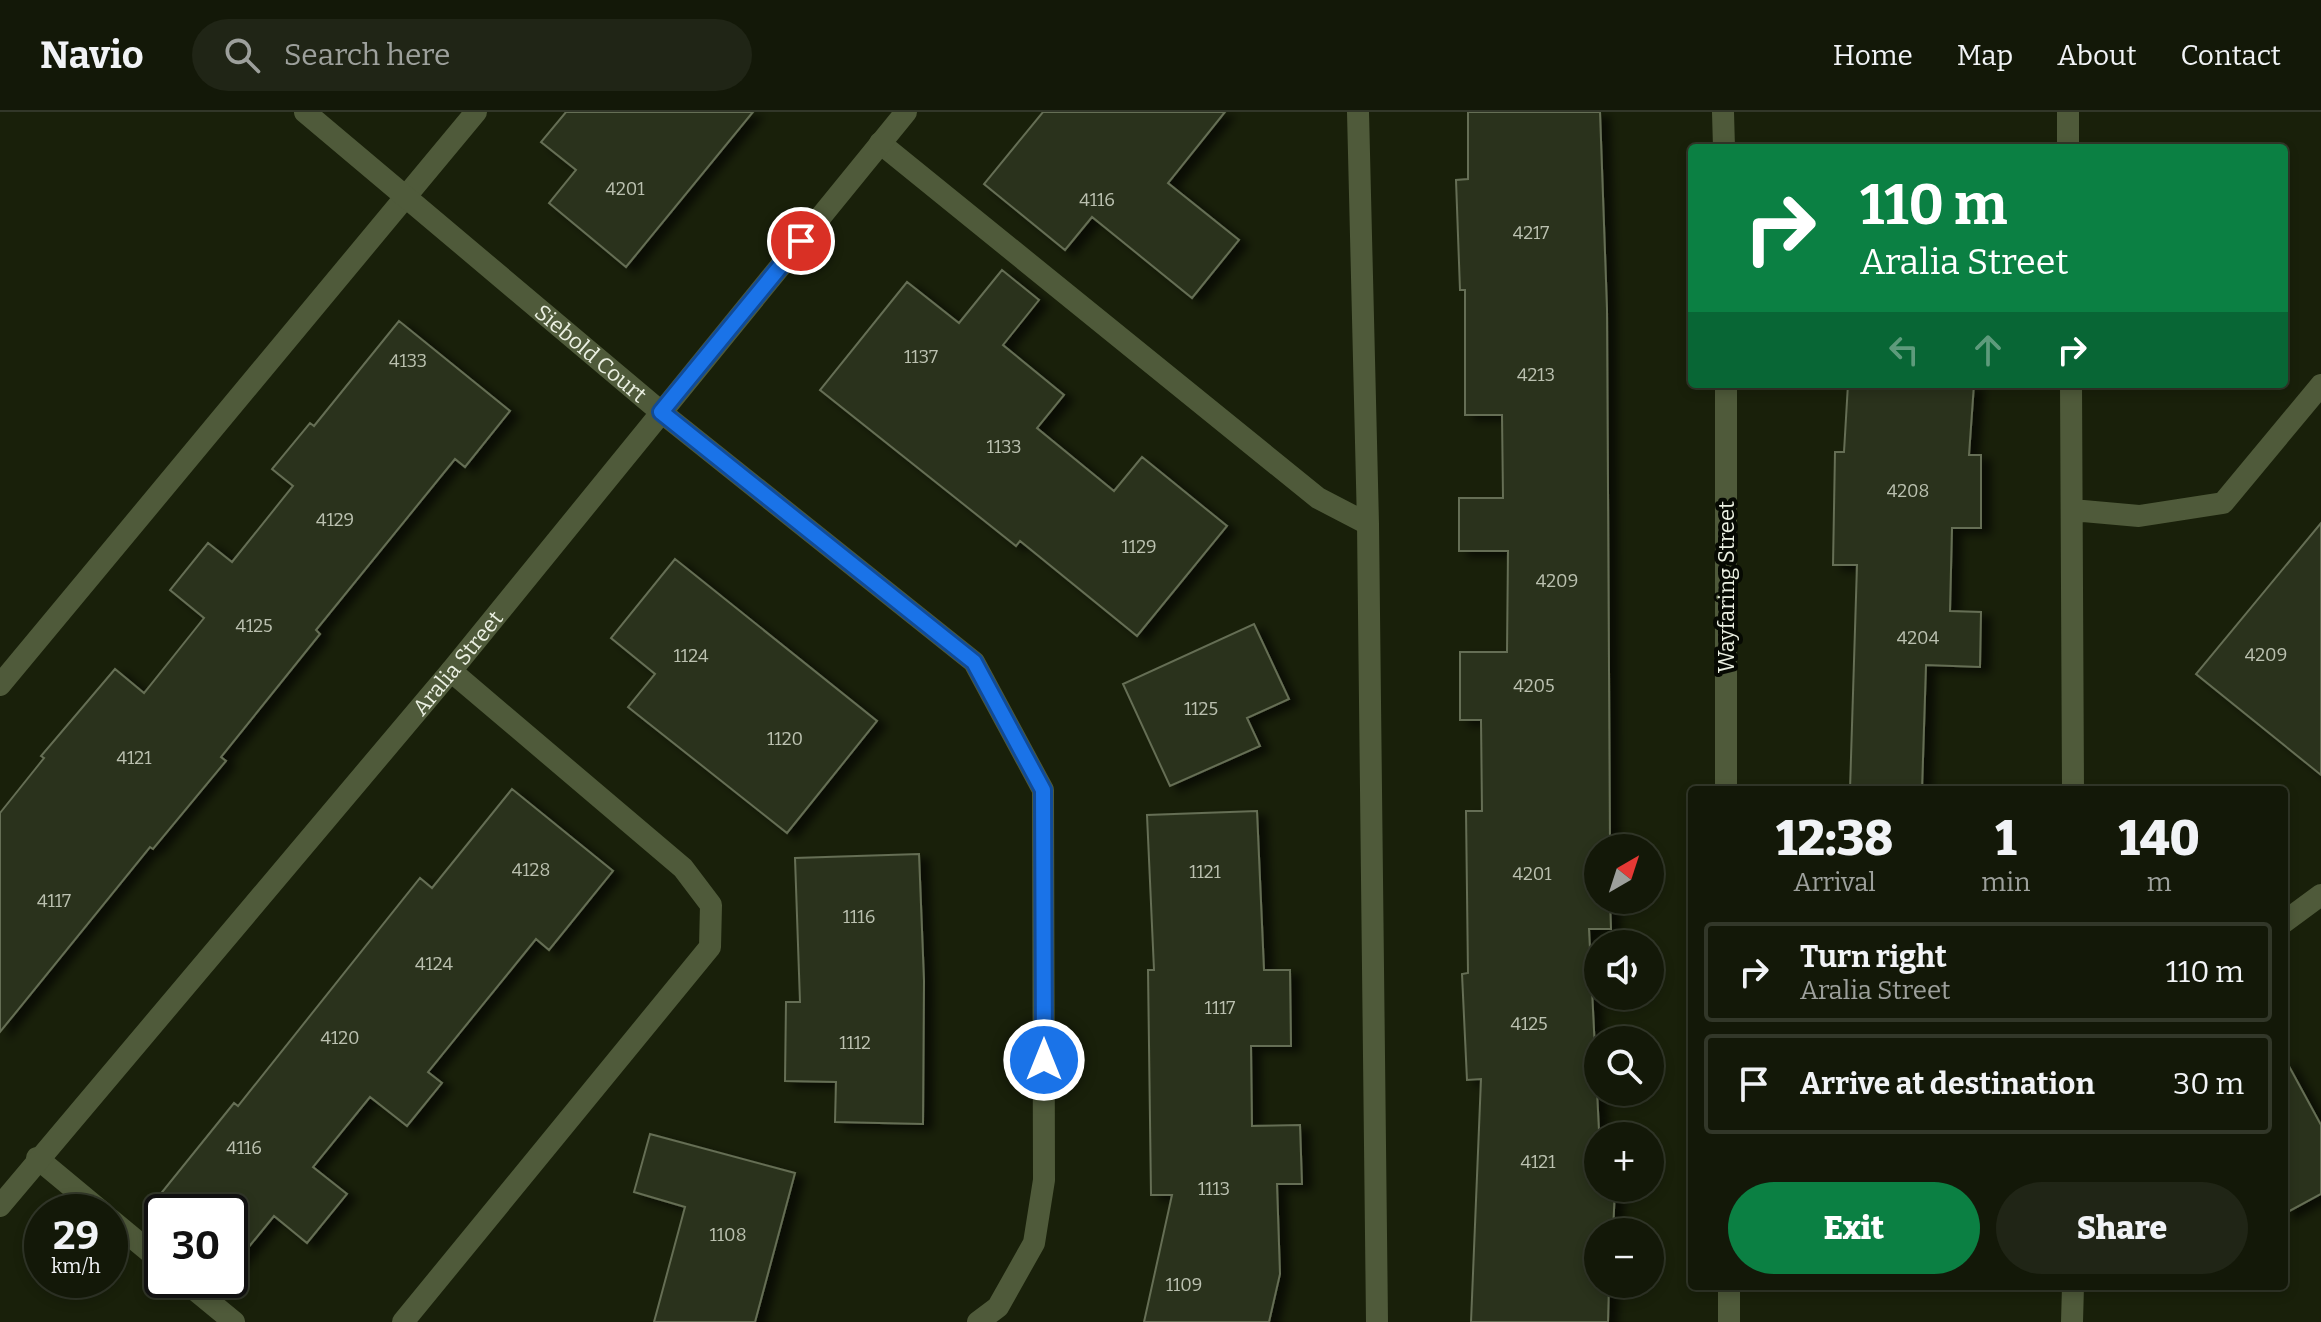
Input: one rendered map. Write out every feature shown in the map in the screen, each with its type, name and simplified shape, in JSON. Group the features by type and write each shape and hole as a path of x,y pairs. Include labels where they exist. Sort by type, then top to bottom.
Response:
{"street":[{"name":"Siebold Court","path":"305,112 661,412 974,662 1043,790 1044,1180 1034,1243 998,1307 978,1322"},
{"path":"0,685 476,112"},
{"name":"Aralia Street","path":"0,1206 37,1158 451,671 906,112"},
{"path":"1358,112 1368,524 1377,1322"},
{"path":"1723,112 1724,144"},
{"path":"2068,112 2068,144"},
{"path":"880,143 1318,498 1368,524"},
{"path":"2072,510 2139,516 2223,503 2321,385"},
{"name":"Wayfaring Street","path":"1726,388 1726,786"},
{"path":"2071,388 2073,786"},
{"path":"403,1322 710,947 711,905 683,868 451,671"},
{"path":"2288,919 2321,895"},
{"path":"37,1158 80,1194"},
{"path":"128,1234 144,1247"},
{"path":"1729,1290 1729,1322"},
{"path":"2072,1322 2073,1290"},
{"path":"205,1298 234,1322"}],"building":[{"path":"566,112 753,112 626,267 549,203 576,170 541,142"},
{"path":"1043,112 1225,112 1168,183 1239,240 1192,298 1092,217 1065,250 984,184"},
{"path":"1468,112 1600,112 1607,309 1610,834 1584,834 1584,914 1610,914 1611,929 1584,930 1584,1010 1593,1010 1594,1026 1584,1026 1584,1106 1598,1106 1599,1122 1584,1122 1584,1202 1614,1202 1614,1218 1584,1218 1584,1298 1609,1298 1608,1322 1471,1322 1481,1079 1467,1080 1462,974 1468,973 1466,811 1482,811 1481,720 1460,720 1460,652 1507,652 1508,551 1459,551 1459,498 1503,498 1502,415 1465,415 1465,290 1460,290 1456,180 1468,179"},
{"path":"1002,270 1039,300 1003,345 1064,395 1037,428 1114,491 1142,457 1227,526 1137,636 1020,541 1016,546 820,390 907,282 959,323"},
{"path":"399,321 510,411 465,467 455,459 316,630 320,634 221,757 226,761 153,849 150,847 0,1032 0,813 44,758 41,756 115,669 144,693 204,618 170,590 208,543 232,562 293,486 272,469 310,423 314,426"},
{"path":"1848,388 1974,388 1969,455 1981,455 1981,528 1952,528 1950,611 1981,612 1980,667 1926,665 1922,786 1850,786 1857,565 1833,565 1835,452 1844,452"},
{"path":"2321,523 2321,775 2196,674"},
{"path":"675,559 877,721 787,833 628,707 655,674 611,638"},
{"path":"1254,624 1289,699 1247,718 1260,746 1170,786 1123,684"},
{"path":"512,789 613,871 549,950 536,939 428,1072 442,1083 407,1126 370,1097 313,1167 347,1194 307,1243 274,1216 248,1248 248,1194 161,1194 234,1103 238,1106 420,878 432,888"},
{"path":"1257,811 1264,970 1290,970 1291,1046 1251,1046 1252,1126 1300,1125 1302,1184 1277,1184 1280,1274 1269,1322 1144,1322 1172,1195 1151,1195 1148,970 1154,970 1147,815"},
{"path":"919,854 924,981 923,1124 835,1122 836,1082 785,1081 786,1002 800,1002 795,858"},
{"path":"2288,1064 2321,1125 2321,1194 2288,1212"},
{"path":"650,1134 795,1173 755,1322 654,1322 685,1207 634,1192"}],"route":[{"path":"801,241 661,412 974,662 1043,790 1044,1060"}]}
